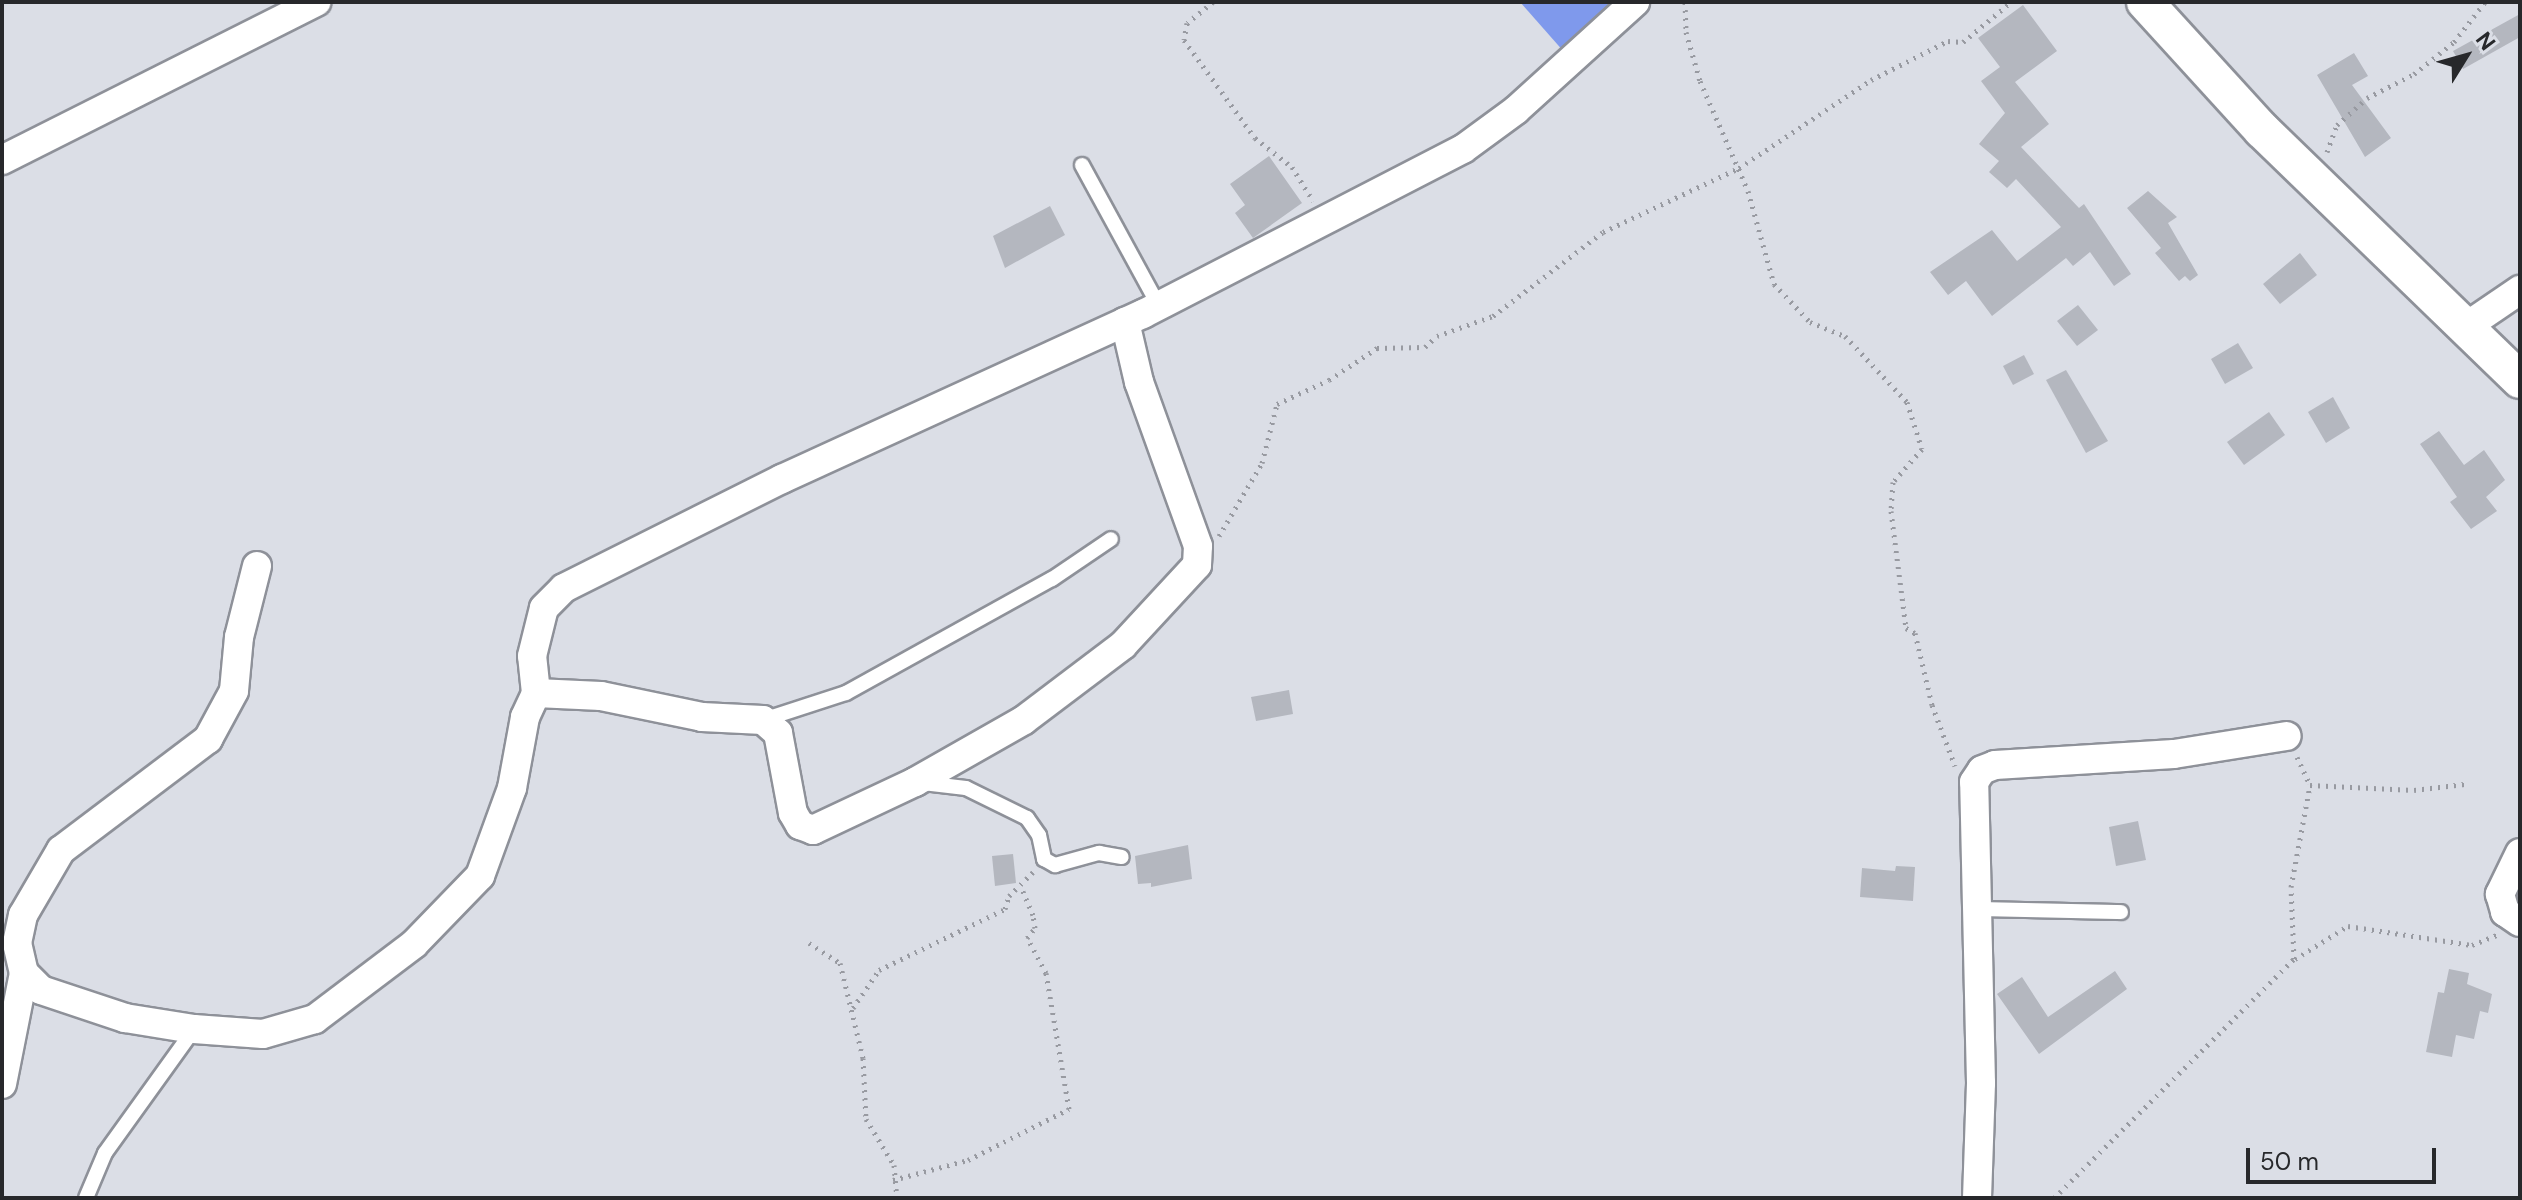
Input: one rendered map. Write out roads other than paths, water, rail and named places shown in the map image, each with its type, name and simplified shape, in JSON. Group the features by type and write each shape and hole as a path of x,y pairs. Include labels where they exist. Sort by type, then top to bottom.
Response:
{"street":[{"path":"2,160 316,2"},
{"path":"24,973 41,990 125,1018 194,1029 263,1034 315,1019 414,944 480,876 512,788 525,717 536,693 532,656 544,608 578,580 886,429 1159,306 1486,133 1635,2"},
{"path":"2145,2 2309,175 2520,380"},
{"path":"2464,328 2520,290"},
{"path":"536,693 601,696 702,717 763,720 778,733 800,825 813,830 829,826 915,782 1024,720 1111,655 1197,565 1198,546 1139,382 1125,322"},
{"path":"2,1084 24,973 17,943 23,915 61,850 208,739 234,691 239,637 257,566"},
{"path":"1977,1198 1981,1083 1974,782 1995,765 2174,754 2287,736"},
{"path":"2514,926 2505,912 2500,894 2520,853"}],"lane":[{"path":"1082,165 1159,306"},
{"path":"763,720 846,693 1052,579 1111,539"},
{"path":"915,782 966,788 1027,818 1039,835 1044,859 1055,865 1099,853 1122,857"},
{"path":"1975,909 2121,912"},
{"path":"86,1198 105,1153 194,1029"}]}
